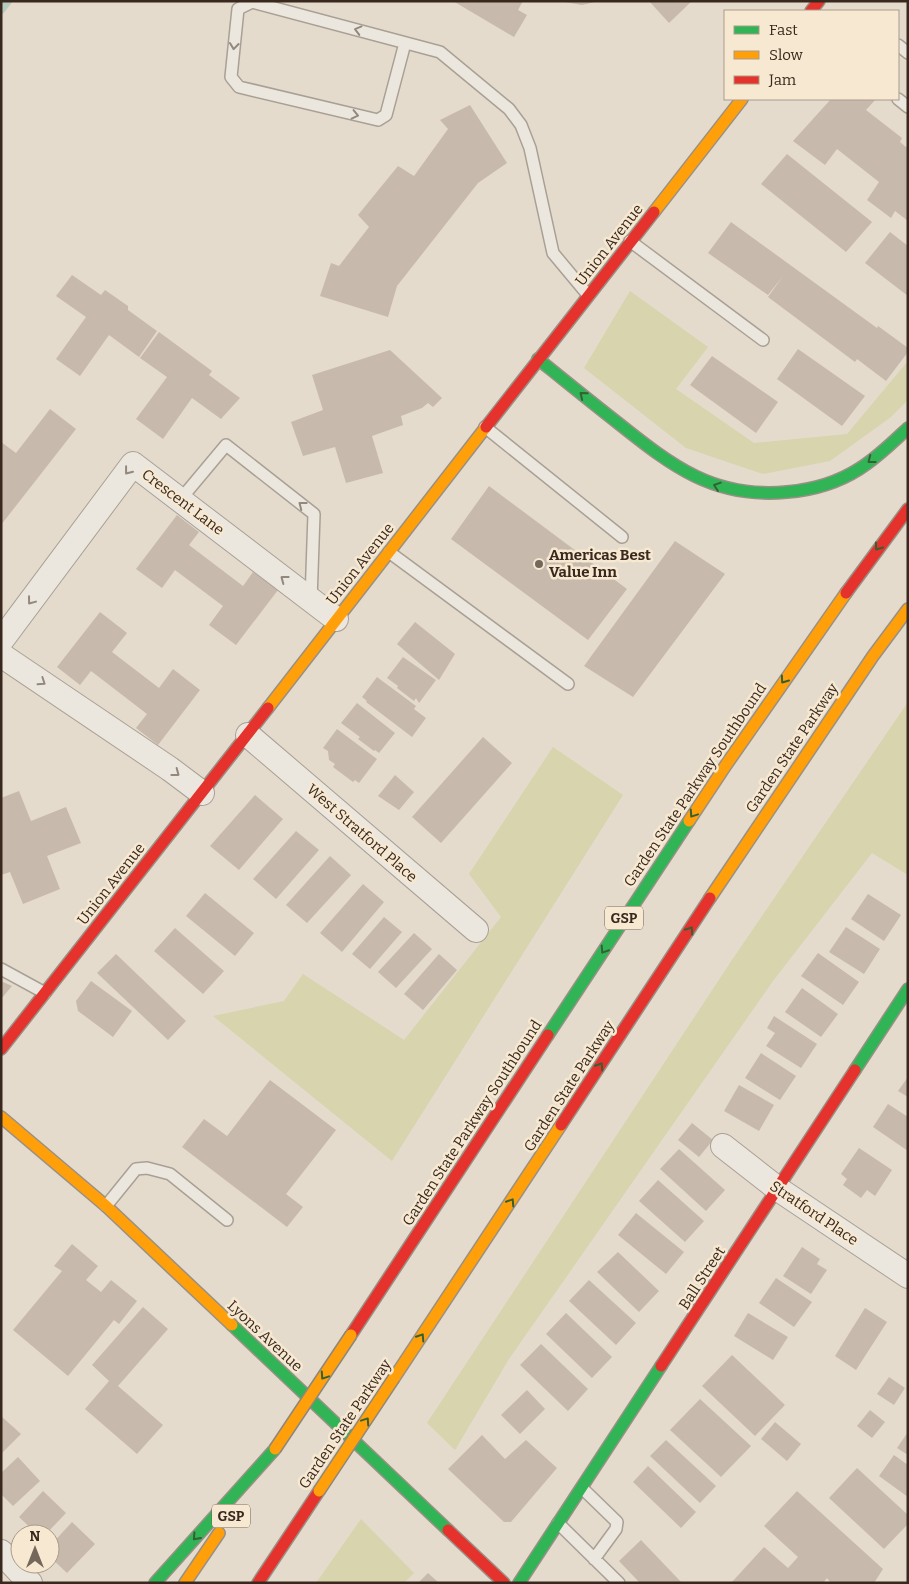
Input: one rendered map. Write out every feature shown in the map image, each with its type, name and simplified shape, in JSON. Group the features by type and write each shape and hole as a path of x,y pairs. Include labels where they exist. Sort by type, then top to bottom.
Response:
{"main road":[{"name":"Union Avenue","path":"1,1049 248,735 388,552 741,100"},
{"path":"538,359 667,461 704,481 723,488 744,492 788,493 808,490 848,476 866,465 908,428"},
{"name":"Garden State Parkway Southbound","path":"275,1449 731,757 830,615 908,509"},
{"name":"Garden State Parkway","path":"258,1583 784,788 873,656 908,609"},
{"name":"Ball Street","path":"519,1583 908,989"},
{"name":"Lyons Avenue","path":"1,1118 106,1206 504,1583"},
{"path":"155,1583 275,1449"},
{"name":"GSP","path":"185,1583 275,1449"},
{"path":"264,1583 319,1491"}],"street":[{"name":"Crescent Lane","path":"1,641 133,464 336,619"},
{"path":"1,655 170,769 202,793"},
{"name":"West Stratford Place","path":"248,735 476,930"},
{"name":"Stratford Place","path":"723,1146 778,1189 908,1276"},
{"path":"2,1555 30,1583"}],"lane":[{"path":"405,42 386,115 378,120 238,87 231,77 238,9 252,2 405,42 440,52 509,109 521,125 530,148 553,253 588,295"},
{"path":"630,241 763,340"},
{"path":"485,428 622,537"},
{"path":"180,500 226,445 314,514 311,600"},
{"path":"388,552 568,684"},
{"path":"1,969 45,993"},
{"path":"106,1206 136,1170 147,1168 170,1174 227,1220"},
{"path":"582,1488 617,1522 616,1529 594,1558"},
{"path":"558,1523 619,1583"}],"shaded area":[{"path":"630,291 708,347 676,389 754,443 847,434 908,361 908,400 891,417 830,461 763,474 686,448 584,368"},
{"path":"908,702 908,875 872,853 773,981 509,1359 455,1450 427,1423 732,960"},
{"path":"553,747 623,795 392,1161 213,1016 284,1001 303,974 404,1040 501,917 469,874"},
{"path":"361,1519 414,1573 404,1583 316,1583"}],"building":[{"path":"453,1 523,1 518,10 527,15 514,37"},
{"path":"559,1 595,1 595,2 582,5"},
{"path":"649,1 692,1 669,23"},
{"path":"830,100 875,100 866,110 902,138 900,142 906,147 908,145 908,221 895,211 891,218 867,200 879,182 837,149 825,165 793,141"},
{"path":"470,105 507,163 478,183 397,286 388,317 320,296 331,263 339,266 369,227 358,215 398,166 414,176 448,129 440,120"},
{"path":"787,154 872,222 846,252 761,184"},
{"path":"731,222 877,328 878,326 908,348 908,352 886,381 857,359 855,362 768,297 783,276 768,295 708,253"},
{"path":"890,232 908,246 908,296 865,263"},
{"path":"72,275 101,295 105,290 128,306 128,310 157,331 139,357 109,335 80,376 56,359 86,317 56,296"},
{"path":"159,332 212,371 209,375 240,398 221,419 192,398 163,439 136,419 167,377 140,358"},
{"path":"798,349 865,396 842,426 777,379"},
{"path":"390,350 442,398 433,407 428,403 422,408 401,416 403,425 372,436 383,473 346,483 335,447 303,456 291,422 323,410 312,375"},
{"path":"712,356 778,402 756,433 690,385"},
{"path":"50,409 76,429 1,525 1,442 16,453"},
{"name":"Americas Best Value Inn","path":"489,486 627,589 588,640 451,539"},
{"path":"177,515 199,532 189,545 243,586 253,572 278,590 236,645 209,625 223,606 175,570 162,588 136,569"},
{"name":"Americas Best Value Inn","path":"675,541 725,574 633,697 584,666"},
{"path":"100,612 127,633 112,652 159,688 173,669 200,690 158,745 136,728 147,714 91,671 80,685 57,667"},
{"path":"415,622 455,654 439,680 397,644"},
{"path":"403,657 436,680 419,703 416,698 414,701 387,678"},
{"path":"377,677 416,706 414,709 426,718 412,737 362,697"},
{"path":"357,703 395,733 379,753 358,739 360,737 341,723"},
{"path":"337,729 377,759 359,783 355,780 353,782 333,767 335,764 329,760 328,751 323,748"},
{"path":"483,737 512,763 441,843 412,817"},
{"path":"395,775 414,792 399,810 378,796"},
{"path":"19,791 31,821 66,807 81,843 47,856 60,889 23,904 10,872 1,875 1,798"},
{"path":"255,795 283,819 239,870 210,846"},
{"path":"296,831 319,850 276,899 253,879"},
{"path":"330,856 351,875 307,923 286,905"},
{"path":"363,884 384,902 342,952 320,933"},
{"path":"205,893 254,933 235,956 186,916"},
{"path":"868,894 901,915 884,941 851,919"},
{"path":"384,917 402,932 370,969 352,954"},
{"path":"846,927 880,949 864,974 829,952"},
{"path":"175,928 224,971 203,994 154,951"},
{"path":"414,933 432,949 396,988 378,972"},
{"path":"818,953 859,982 843,1005 801,976"},
{"path":"116,954 186,1021 168,1040 97,973"},
{"path":"439,954 457,970 423,1010 404,994"},
{"path":"1,981 12,986 1,999"},
{"path":"91,981 132,1011 113,1037 78,1011 76,1001"},
{"path":"802,988 838,1014 821,1037 785,1012"},
{"path":"774,1016 817,1044 801,1068 766,1046 775,1033 767,1028"},
{"path":"761,1053 796,1076 780,1100 745,1078"},
{"path":"908,1077 908,1097 898,1091"},
{"path":"270,1080 336,1130 286,1194 303,1207 287,1227 182,1147 204,1119 227,1136"},
{"path":"739,1085 774,1105 759,1131 724,1111"},
{"path":"888,1104 908,1117 908,1151 873,1127"},
{"path":"692,1123 713,1140 699,1157 678,1140"},
{"path":"859,1148 892,1170 875,1196 867,1190 861,1198 843,1185 847,1179 841,1174"},
{"path":"679,1149 725,1190 706,1211 660,1169"},
{"path":"658,1180 704,1221 685,1242 639,1201"},
{"path":"636,1213 684,1252 666,1274 618,1235"},
{"path":"72,1244 98,1266 86,1280 101,1292 111,1280 137,1301 119,1324 114,1320 68,1376 13,1330 62,1271 54,1266"},
{"path":"802,1247 820,1259 817,1264 827,1270 811,1294 783,1276"},
{"path":"618,1252 659,1291 639,1312 597,1272"},
{"path":"776,1278 812,1302 794,1327 759,1303"},
{"path":"589,1280 636,1323 616,1345 569,1301"},
{"path":"143,1307 168,1329 118,1386 163,1425 137,1454 85,1409 109,1381 92,1365"},
{"path":"865,1308 887,1322 856,1370 835,1356"},
{"path":"566,1313 612,1357 592,1378 546,1334"},
{"path":"748,1313 788,1337 773,1360 734,1336"},
{"path":"541,1344 588,1389 568,1411 520,1365"},
{"path":"732,1355 785,1405 755,1436 702,1386"},
{"path":"889,1377 905,1388 894,1405 877,1394"},
{"path":"527,1390 545,1409 520,1434 501,1415"},
{"path":"700,1399 751,1446 721,1477 670,1430"},
{"path":"870,1410 885,1422 872,1438 857,1426"},
{"path":"1,1416 21,1434 1,1454"},
{"path":"775,1422 801,1444 787,1461 761,1439"},
{"path":"908,1432 908,1455 897,1448"},
{"path":"482,1435 505,1459 526,1440 557,1468 511,1522 504,1522 448,1469"},
{"path":"666,1440 716,1486 700,1503 650,1456"},
{"path":"894,1455 908,1465 908,1497 879,1476"},
{"path":"18,1457 40,1481 13,1506 1,1494 1,1473"},
{"path":"648,1466 696,1512 681,1528 633,1482"},
{"path":"857,1468 908,1515 908,1524 884,1549 829,1498"},
{"path":"43,1491 66,1513 56,1524 26,1524 19,1517"},
{"path":"797,1491 883,1569 874,1583 831,1583 827,1578 823,1583 731,1583 764,1547 788,1568 798,1557 764,1526"},
{"path":"72,1522 95,1544 67,1573 60,1566 60,1535"},
{"path":"641,1540 682,1583 640,1583 619,1561"},
{"path":"428,1573 439,1583 418,1583"}],"waterway":[{"path":"1,10 8,1"}],"traffic: fast":[{"path":"538,359 638,439 676,466 716,485 737,490 761,493 787,492 806,490 833,482 866,465 908,428"},
{"path":"548,1035 689,821"},
{"path":"855,1070 908,989"},
{"path":"232,1325 448,1530"},
{"path":"519,1583 661,1366"},
{"path":"155,1583 275,1449"}],"traffic: slow":[{"path":"654,212 741,100"},
{"path":"268,708 486,427"},
{"path":"689,821 846,593"},
{"path":"710,898 873,656 908,609"},
{"path":"1,1117 106,1206 232,1325"},
{"path":"394,1378 561,1125"},
{"path":"275,1449 351,1335"},
{"path":"319,1491 394,1378"},
{"path":"185,1583 219,1533"}],"traffic: jam":[{"path":"812,10 819,1"},
{"path":"486,427 654,212"},
{"path":"846,593 908,509"},
{"path":"1,1049 268,708"},
{"path":"561,1125 710,898"},
{"path":"351,1335 548,1035"},
{"path":"661,1366 855,1070"},
{"path":"258,1583 319,1491"},
{"path":"448,1530 504,1583"}],"place":[{"name":"Americas Best Value Inn","path":"539,564"}]}
